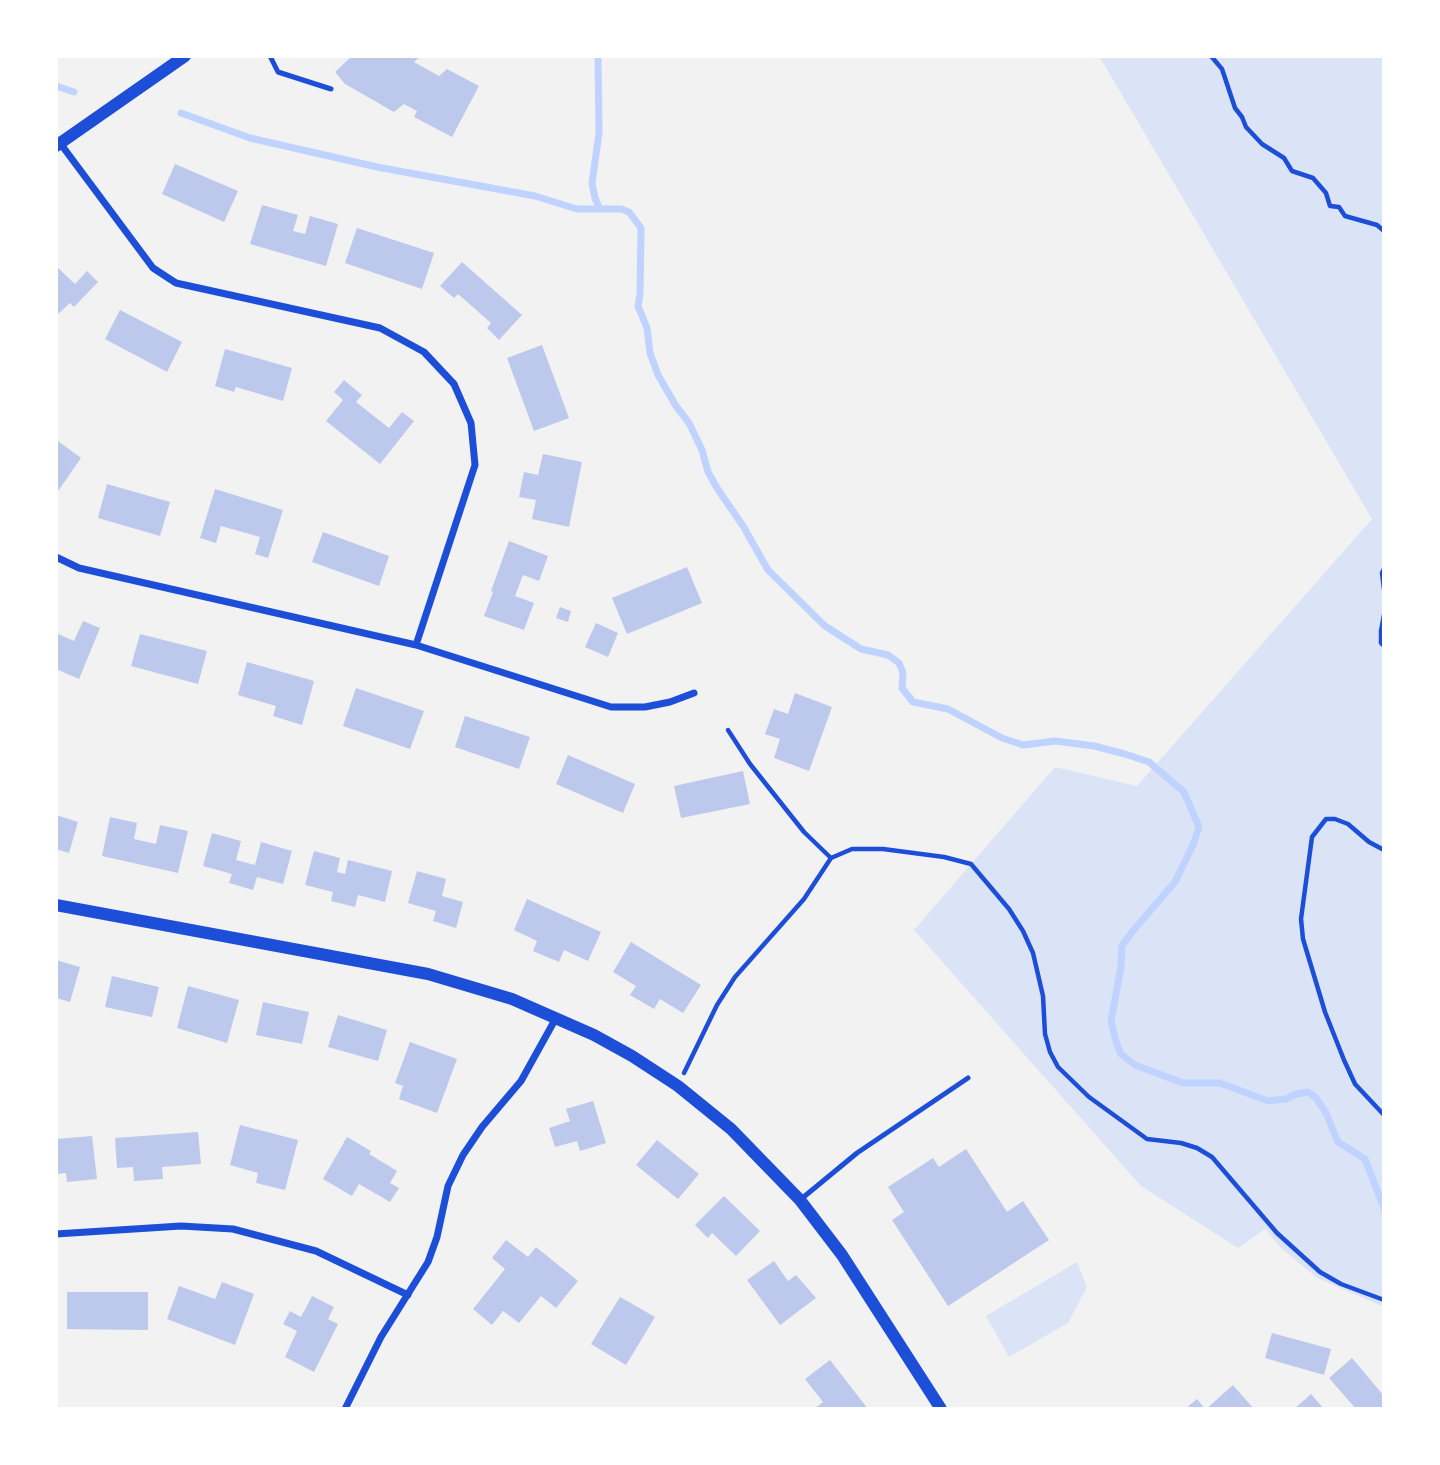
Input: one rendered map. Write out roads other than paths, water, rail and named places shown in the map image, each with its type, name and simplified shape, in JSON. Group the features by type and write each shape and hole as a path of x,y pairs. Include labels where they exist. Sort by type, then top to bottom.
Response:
{"street":[{"path":"185,56 58,144 153,268 176,283 380,328 424,352 454,384 471,423 475,465 416,645"},
{"path":"56,557 79,568 416,645 611,707 645,708 694,693"},
{"path":"56,905 428,974 512,999 632,1056 678,1086 731,1129 800,1200 842,1255 941,1409"},
{"path":"345,1409 381,1337 433,1249 448,1186 463,1155 482,1126 521,1081 556,1018"},
{"path":"56,1234 181,1226 233,1228 316,1251 408,1295"}],"lane":[{"path":"270,56 278,72 331,89"},
{"path":"800,1200 858,1153 968,1078"}],"waterway":[{"path":"598,56 599,133 592,183 595,198 600,209 621,209 629,212 641,228 638,306 647,328 650,353 658,375 689,423 717,488 768,570 825,626 861,649 888,655 899,663 903,673 902,688 913,702 948,709 1002,738 1023,745 1055,741 1094,746 1125,754 1149,762 1184,792 1199,827 1193,845 1175,882 1122,946 1111,1021 1121,1054 1135,1065 1183,1083 1220,1083 1268,1101 1308,1092 1316,1098 1326,1113 1338,1142 1365,1159 1384,1208"},
{"path":"56,86 74,92"},
{"path":"181,113 250,138 377,167 535,196 577,209 600,209"}]}
